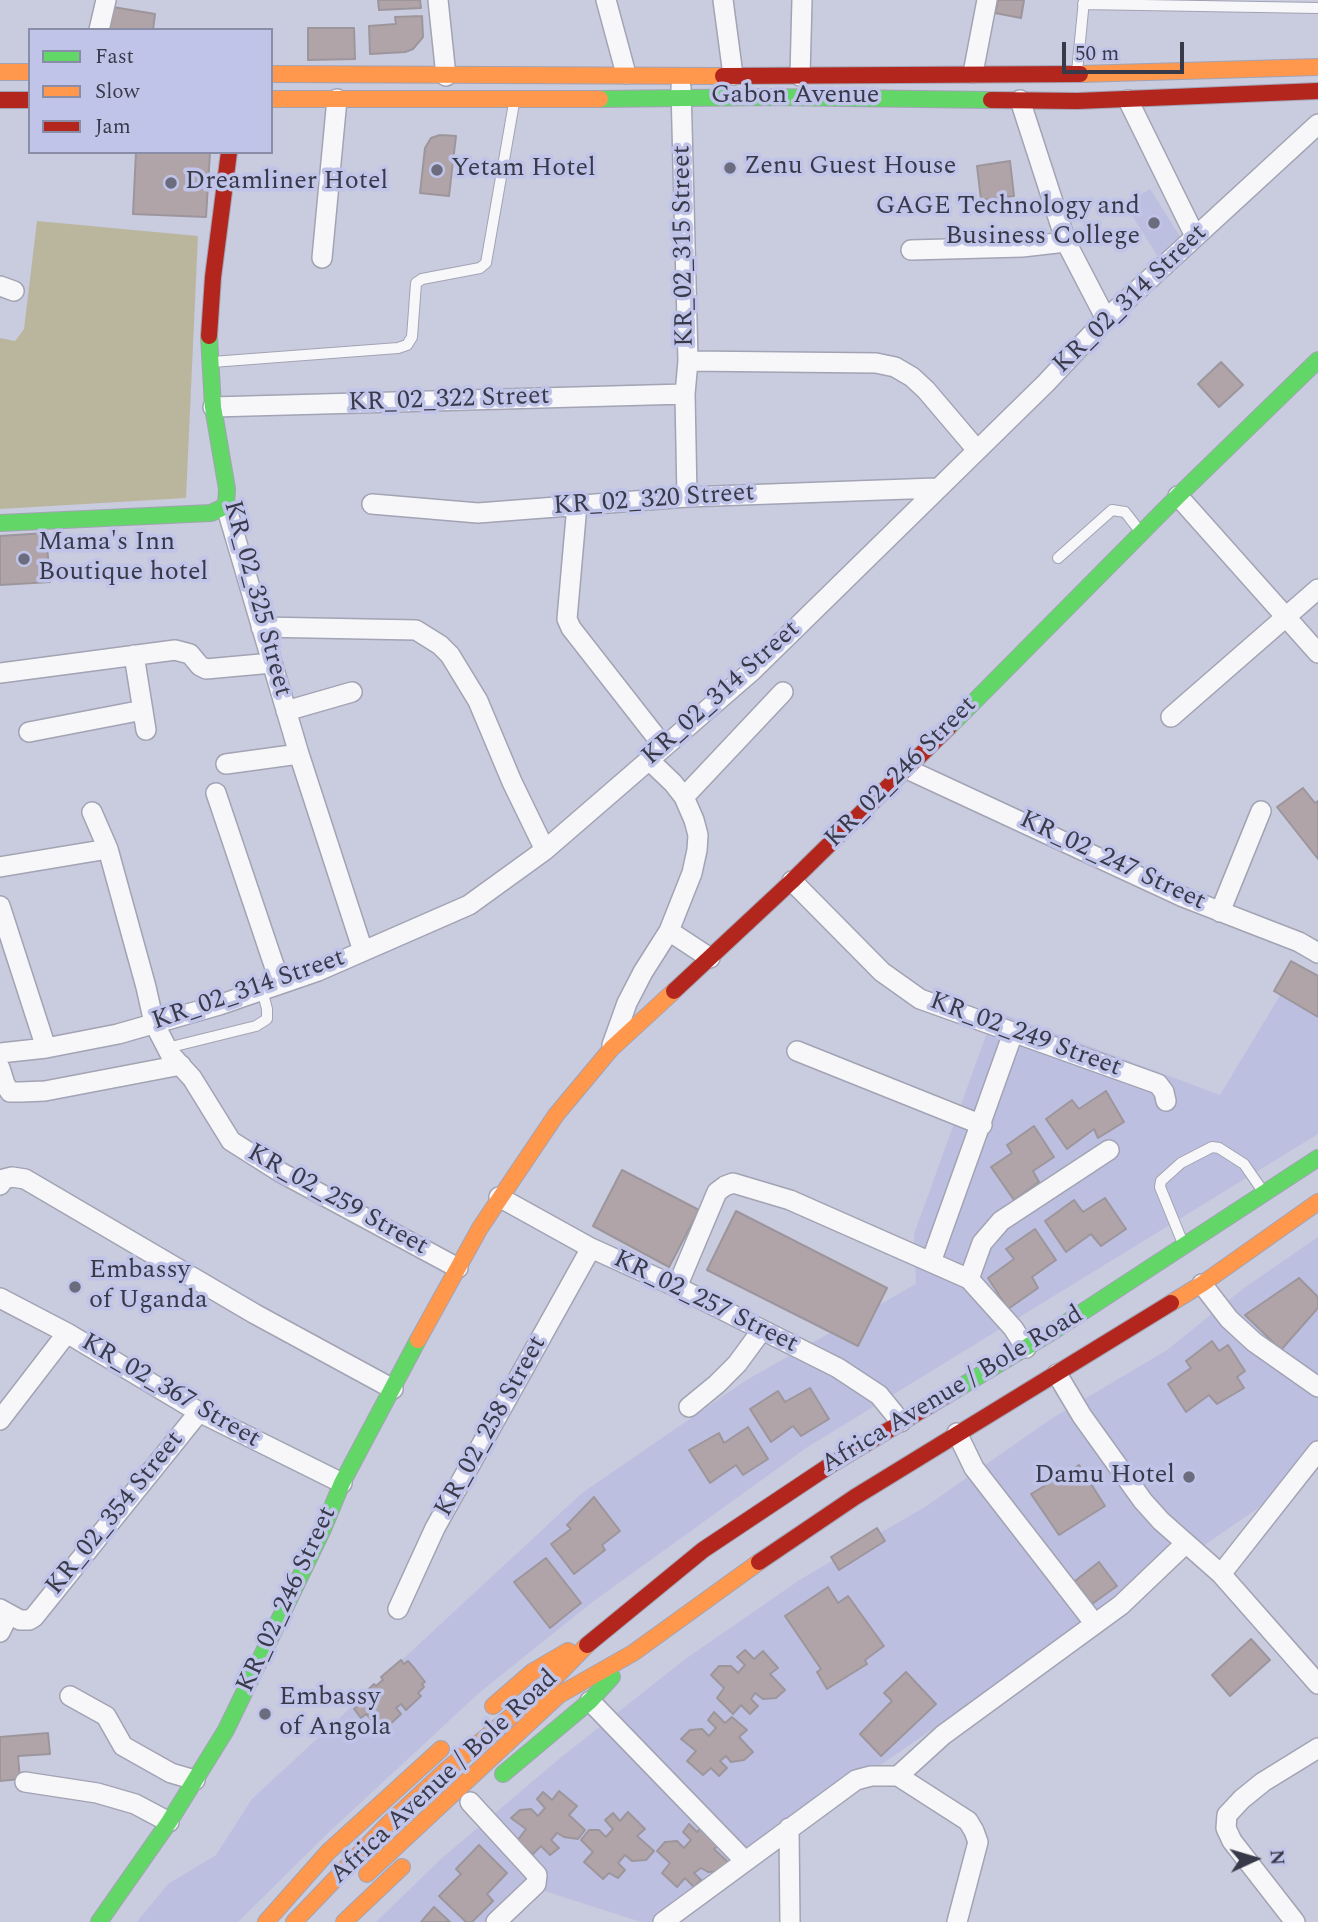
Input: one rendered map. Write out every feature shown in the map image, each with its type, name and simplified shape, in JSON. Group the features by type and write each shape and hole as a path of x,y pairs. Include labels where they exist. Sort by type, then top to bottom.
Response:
{"main road":[{"name":"Gabon Avenue","path":"273,74 800,76 1076,74 1318,67"},
{"path":"0,72 28,72"},
{"name":"Gabon Avenue","path":"273,99 681,97 1077,101 1318,91"},
{"path":"2,100 28,100"},
{"name":"KR_02_325 Street","path":"226,506 227,489 214,407 209,326 212,277 229,154"},
{"name":"KR_02_246 Street","path":"99,1922 169,1822 244,1695 342,1483 457,1268 499,1197 556,1115 611,1049 792,881 907,769 1178,496 1318,360"},
{"path":"0,523 211,513 226,506"},
{"name":"Africa Avenue / Bole Road","path":"294,1922 382,1831 444,1772 544,1689 596,1635 703,1550 832,1464 1026,1348 1318,1158"},
{"name":"Africa Avenue / Bole Road","path":"357,1883 559,1695 633,1653 740,1575 855,1497 1202,1284 1318,1202"},
{"name":"Africa Avenue / Bole Road","path":"475,1720 531,1672 596,1635"},
{"name":"Africa Avenue / Bole Road","path":"475,1798 590,1701 633,1653"},
{"name":"Africa Avenue / Bole Road","path":"266,1922 328,1852 456,1736"},
{"name":"Africa Avenue / Bole Road","path":"344,1922 412,1857"}],"street":[{"path":"99,28 106,0"},
{"path":"438,0 446,76"},
{"path":"606,0 626,74"},
{"path":"723,0 733,75"},
{"path":"800,76 802,0"},
{"path":"973,73 987,0"},
{"name":"KR_02_315 Street","path":"681,75 688,361 685,394 687,497"},
{"path":"322,258 337,99"},
{"path":"0,122 2,100"},
{"path":"1020,100 1066,242 1106,319"},
{"path":"1128,100 1195,236"},
{"name":"KR_02_314 Street","path":"0,1053 46,1048 118,1034 154,1023 318,971 469,905 545,850 752,671 1046,383 1106,319 1318,124"},
{"path":"911,250 1022,247 1066,242"},
{"path":"688,361 876,363 895,367 926,390 977,450"},
{"name":"KR_02_322 Street","path":"214,407 685,394"},
{"name":"KR_02_320 Street","path":"372,504 478,513 687,497 936,488"},
{"path":"1178,496 1318,653"},
{"path":"577,505 567,619 570,628 656,754 665,775 684,797 698,835 692,873 669,931 627,1003 611,1049"},
{"name":"KR_02_325 Street","path":"226,506 299,754 363,951"},
{"path":"1171,716 1318,589"},
{"path":"261,627 416,630 440,645 457,666 478,701 512,782 545,850"},
{"path":"0,673 183,650 200,666 214,670 272,663"},
{"path":"29,732 144,720 134,655"},
{"path":"286,711 352,692"},
{"path":"684,797 783,692"},
{"path":"226,764 299,754"},
{"name":"KR_02_247 Street","path":"907,769 1183,897 1299,942 1318,953"},
{"path":"216,793 271,986"},
{"path":"1220,912 1261,811"},
{"name":"KR_02_259 Street","path":"92,812 108,849 154,1023 167,1048 203,1094 231,1141 280,1171 457,1268"},
{"path":"0,867 108,849"},
{"name":"KR_02_249 Street","path":"792,881 882,972 920,999 1158,1084 1166,1101"},
{"path":"0,906 46,1048"},
{"path":"669,931 710,958"},
{"path":"931,1262 1013,1033"},
{"path":"797,1051 982,1125"},
{"path":"0,1068 10,1092 21,1092 45,1091 181,1065"},
{"path":"970,1279 982,1243 1001,1222 1108,1150"},
{"path":"0,1185 12,1177 25,1179 306,1343 393,1389"},
{"path":"677,1287 717,1192 733,1183 790,1200 970,1279 1013,1328 1026,1348"},
{"name":"KR_02_257 Street","path":"499,1197 591,1248 677,1287 838,1368 879,1395 901,1422"},
{"name":"KR_02_258 Street","path":"398,1609 435,1528 591,1248"},
{"path":"1202,1284 1229,1319 1254,1342 1318,1387"},
{"name":"KR_02_367 Street","path":"0,1298 66,1333 199,1412 342,1483"},
{"path":"689,1407 737,1364 762,1330"},
{"path":"0,1420 66,1333"},
{"path":"1057,1374 1082,1416 1143,1502 1185,1544 1221,1574 1318,1684"},
{"name":"KR_02_354 Street","path":"3,1618 29,1620 34,1617 199,1412"},
{"path":"957,1433 974,1468 1095,1624"},
{"path":"1221,1574 1318,1451"},
{"path":"898,1776 943,1735 1136,1592 1185,1544"},
{"path":"70,1696 106,1716 123,1746 171,1773 195,1780"},
{"path":"590,1701 745,1861"},
{"path":"1295,1922 1232,1841 1226,1828 1227,1815 1263,1782 1318,1748"},
{"path":"663,1922 856,1780 871,1776 898,1776 968,1821 974,1830 978,1842 957,1922"},
{"path":"25,1782 97,1793 135,1804 169,1822"},
{"path":"475,1798 537,1875 536,1884 496,1922"},
{"path":"789,1828 790,1922"}],"lane":[{"path":"1077,101 1076,74 1084,2 1318,8"},
{"path":"210,362 398,348 407,345 412,337 416,283 422,278 480,268 486,263 515,99"},
{"path":"1058,558 1112,510 1125,512 1142,533"},
{"path":"167,1048 256,1026 267,1018 271,986"},
{"path":"1183,1245 1160,1186 1161,1181 1181,1163 1212,1147 1219,1148 1244,1164 1264,1193"}],"shaded area":[{"name":"GAGE Technology and Business College","path":"1150,189 1183,241 1158,257 1125,204"},
{"path":"37,221 198,236 186,498 0,509 0,338 15,341 24,329"},
{"path":"1296,969 1318,985 1318,1134 806,1448 591,1603 479,1693 327,1834 238,1922 137,1922 168,1884 216,1855 252,1799 582,1493 745,1381 916,1284 914,1234 995,1011 1220,1095"},
{"path":"1318,1237 1318,1467 1203,1546 1198,1546 882,1764 662,1922 641,1922 523,1884 488,1922 376,1922 442,1858 559,1759 684,1660 801,1579 925,1507 1051,1419 1167,1350 1244,1288"}],"building":[{"path":"378,0 420,0 421,8 379,10"},
{"path":"998,0 1024,0 1021,18 995,13"},
{"path":"113,7 155,14 153,28 109,28"},
{"path":"422,16 423,37 413,49 370,54 369,26 396,24 395,17"},
{"path":"308,28 354,28 355,59 308,60"},
{"name":"Yetam Hotel","path":"440,135 456,136 449,196 420,193 425,148 431,138"},
{"name":"Dreamliner Hotel","path":"136,154 210,154 206,217 133,214"},
{"path":"1010,161 1014,196 981,200 977,166"},
{"path":"1221,362 1243,385 1219,407 1198,384"},
{"name":"Mama's Inn Boutique hotel","path":"46,533 50,582 0,585 0,536"},
{"path":"1303,788 1315,803 1318,801 1318,859 1277,807"},
{"path":"1291,961 1318,976 1318,1017 1274,991"},
{"path":"1106,1091 1124,1122 1098,1138 1094,1129 1067,1149 1046,1119 1072,1100 1079,1109"},
{"path":"1034,1126 1054,1157 1033,1171 1039,1182 1014,1200 991,1167 1012,1153 1007,1145"},
{"path":"622,1170 699,1210 669,1267 593,1226"},
{"path":"1105,1198 1126,1229 1101,1246 1091,1234 1066,1252 1045,1221 1074,1200 1083,1212"},
{"path":"736,1211 887,1288 858,1346 707,1270"},
{"path":"1035,1229 1056,1260 1032,1277 1038,1288 1008,1309 988,1278 1014,1259 1006,1249"},
{"path":"1299,1278 1318,1297 1318,1308 1281,1350 1245,1315"},
{"path":"1212,1341 1219,1351 1228,1345 1245,1371 1237,1377 1244,1388 1217,1404 1209,1395 1186,1412 1168,1384 1191,1368 1186,1361"},
{"path":"810,1388 829,1419 801,1436 793,1426 771,1442 750,1409 778,1391 785,1402"},
{"path":"748,1427 768,1459 743,1475 736,1465 710,1483 689,1450 719,1433 724,1443"},
{"path":"1079,1465 1105,1506 1059,1535 1031,1494"},
{"path":"594,1497 620,1531 602,1545 605,1550 574,1574 551,1544 571,1529 567,1525"},
{"path":"877,1528 885,1541 839,1570 831,1557"},
{"path":"546,1558 581,1603 550,1628 514,1582"},
{"path":"1099,1562 1117,1586 1092,1604 1075,1581"},
{"path":"828,1587 838,1603 848,1596 884,1646 865,1660 867,1664 827,1689 817,1672 821,1669 785,1616"},
{"path":"1251,1639 1270,1660 1230,1696 1212,1675"},
{"path":"745,1650 754,1659 763,1651 778,1668 770,1674 785,1690 776,1698 763,1699 755,1693 751,1699 758,1706 750,1714 741,1705 733,1714 717,1698 724,1688 711,1675 719,1666 731,1666 738,1673 745,1665 737,1657"},
{"path":"401,1660 404,1664 408,1661 415,1669 425,1682 422,1684 424,1687 418,1693 421,1696 406,1710 401,1704 396,1708 401,1714 386,1728 383,1724 379,1727 366,1714 361,1718 354,1709 358,1706 355,1702 374,1684 376,1686 383,1680 381,1677"},
{"path":"906,1672 936,1704 881,1756 860,1734 892,1701 884,1693"},
{"path":"714,1712 725,1723 732,1717 747,1730 739,1737 753,1752 744,1760 731,1762 726,1756 720,1761 727,1768 719,1776 711,1768 703,1775 687,1761 696,1751 681,1739 690,1730 702,1729 709,1736 716,1728 708,1720"},
{"path":"48,1733 50,1754 18,1756 20,1779 0,1781 0,1737"},
{"path":"559,1791 577,1806 569,1815 585,1830 578,1839 557,1833 551,1840 559,1848 550,1855 541,1846 533,1854 517,1841 526,1829 511,1818 520,1810 531,1809 538,1816 545,1808 537,1799 543,1792 552,1800"},
{"path":"628,1812 645,1829 637,1836 654,1851 646,1860 632,1861 625,1855 618,1863 625,1870 618,1878 609,1873 603,1879 584,1862 593,1852 581,1840 589,1830 599,1830 606,1837 613,1829 605,1820 613,1813 620,1821"},
{"path":"689,1824 697,1832 705,1824 724,1840 714,1849 729,1863 724,1871 708,1872 701,1868 694,1873 701,1880 694,1887 685,1878 677,1887 662,1873 670,1863 657,1851 665,1842 677,1841 684,1848 691,1840 683,1832"},
{"path":"479,1845 507,1873 487,1894 493,1901 472,1922 466,1922 439,1896 461,1874 456,1869"},
{"path":"434,1907 450,1922 421,1922"}],"traffic: fast":[{"path":"600,99 772,97 991,100"},
{"path":"0,523 211,513 226,506 227,489 213,407 209,336"},
{"path":"949,727 1178,496 1318,360"},
{"path":"947,1395 1055,1330 1318,1158"},
{"path":"99,1922 169,1822 226,1730 323,1529 342,1483 418,1340"},
{"path":"503,1774 590,1701 612,1677"}],"traffic: slow":[{"path":"1080,74 1318,67"},
{"path":"0,72 28,72"},
{"path":"273,74 723,76"},
{"path":"273,99 600,99"},
{"path":"418,1340 480,1228 556,1115 611,1049 674,991"},
{"path":"1171,1303 1318,1202"},
{"path":"367,1874 559,1695 633,1653 759,1562"},
{"path":"294,1922 388,1824 444,1772 544,1689 587,1645"},
{"path":"493,1706 532,1672 568,1651"},
{"path":"266,1922 328,1852 441,1749"},
{"path":"344,1922 402,1867"}],"traffic: jam":[{"path":"723,76 1080,74"},
{"path":"991,100 1077,101 1318,91"},
{"path":"0,100 28,100"},
{"path":"209,336 213,277 229,154"},
{"path":"674,991 792,881 949,727"},
{"path":"759,1562 855,1497 1171,1303"},
{"path":"587,1645 703,1550 832,1464 947,1395"}],"place":[{"name":"Zenu Guest House","path":"730,168"},
{"name":"Yetam Hotel","path":"437,170"},
{"name":"Dreamliner Hotel","path":"171,183"},
{"name":"GAGE Technology and Business College","path":"1154,223"},
{"name":"Mama's Inn Boutique hotel","path":"24,559"},
{"name":"Embassy of Uganda","path":"75,1287"},
{"name":"Damu Hotel","path":"1189,1477"},
{"name":"Embassy of Angola","path":"265,1714"}]}
